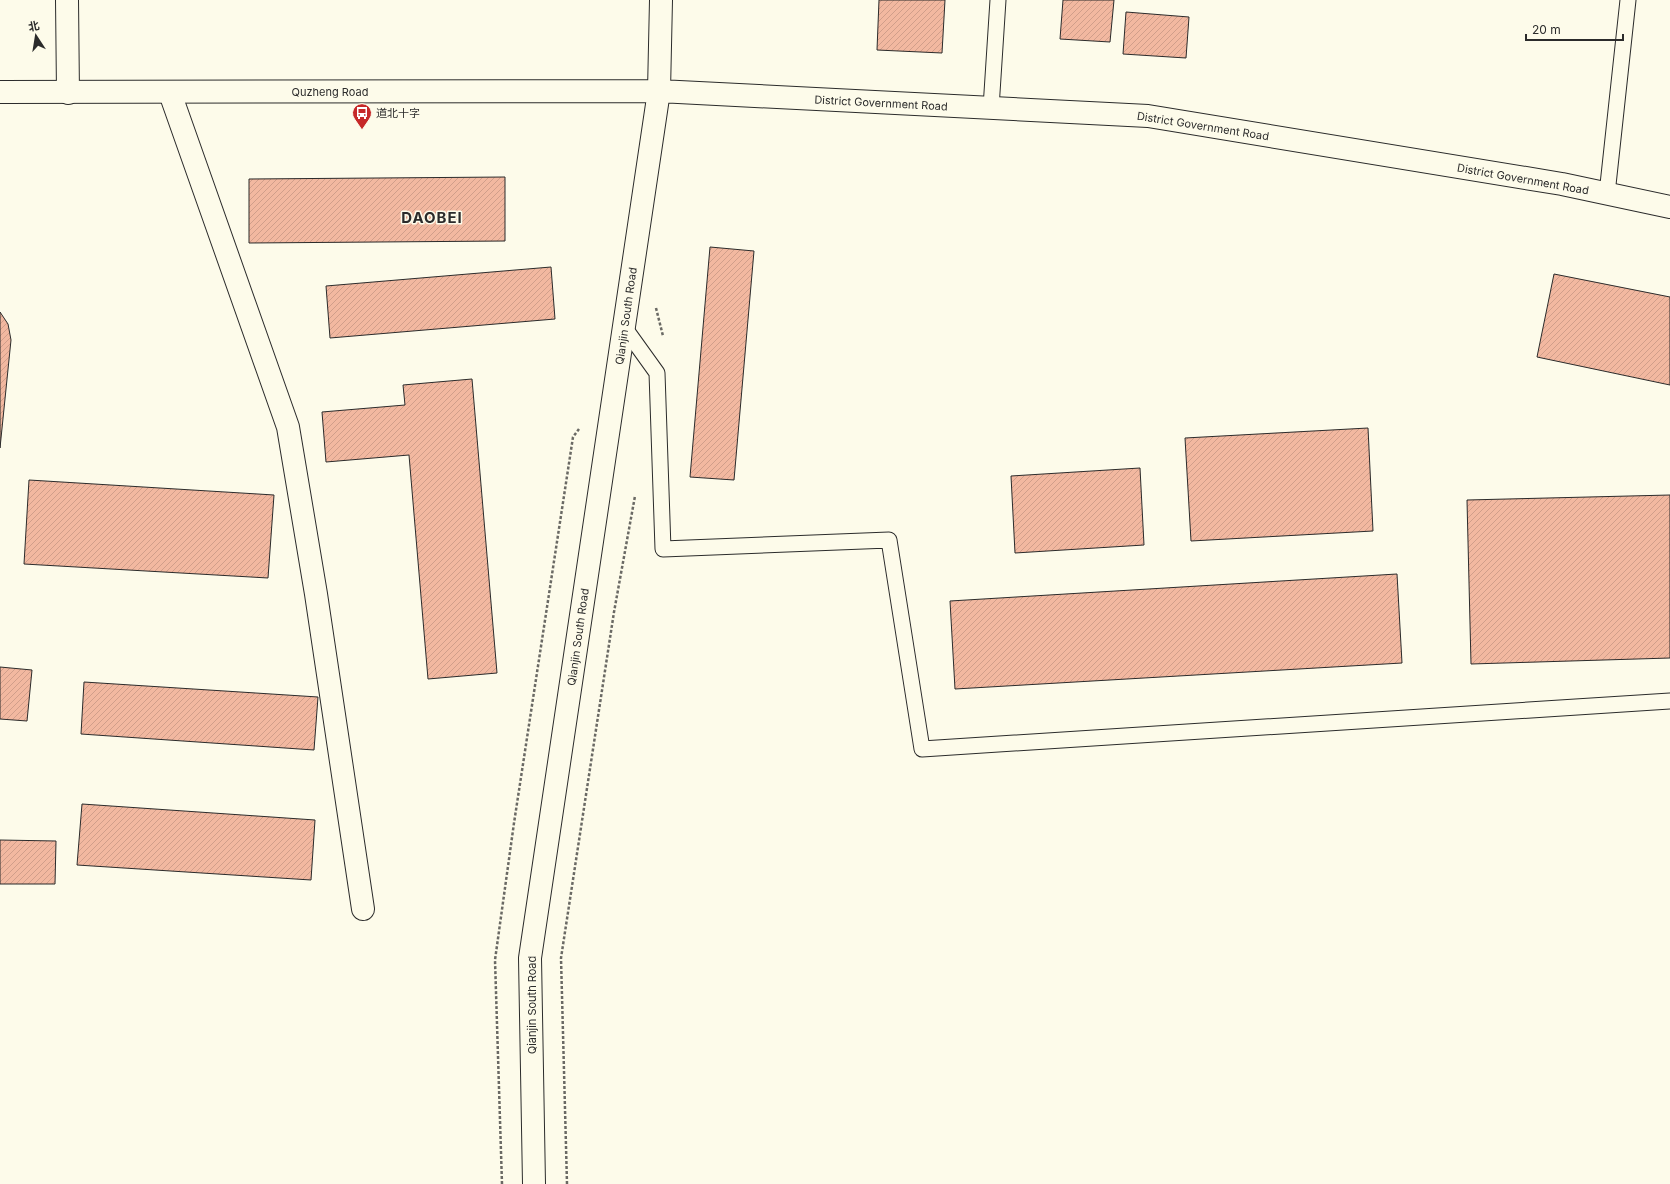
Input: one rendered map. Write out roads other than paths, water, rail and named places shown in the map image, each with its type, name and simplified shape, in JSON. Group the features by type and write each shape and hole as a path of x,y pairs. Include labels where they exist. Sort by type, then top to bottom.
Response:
{"main road":[{"path":"67,0 68,93"},
{"name":"Qianjin South Road","path":"534,1184 530,958 659,91 661,0"},
{"name":"Quzheng Road","path":"0,92 170,93 659,91"},
{"name":"District Government Road","path":"659,91 1148,116 1562,184 1670,207"},
{"path":"170,93 288,427 316,594 363,909"}],"lane":[{"path":"991,108 998,0"},
{"path":"1607,194 1628,0"},
{"path":"624,327 657,373 663,549 888,540 922,749 1670,701"}],"place":[{"name":"道北十字","path":"362,130"}],"district":[{"name":"DAOBEI","path":"432,218"}]}
